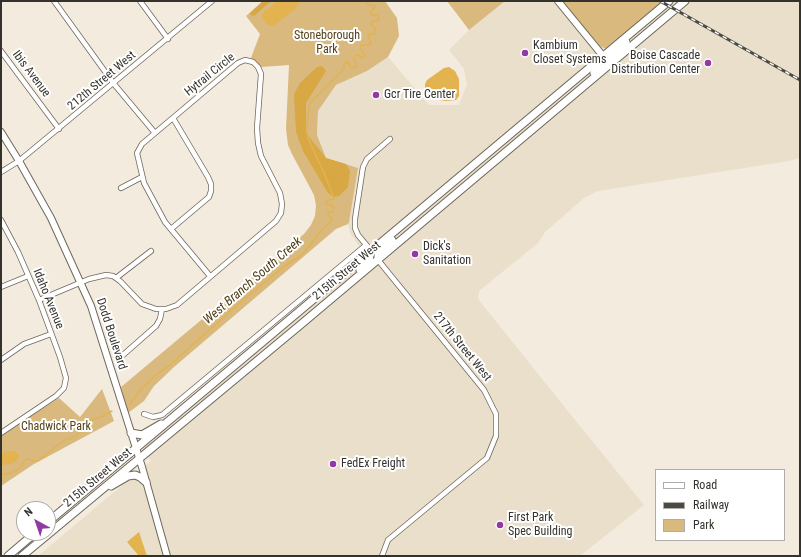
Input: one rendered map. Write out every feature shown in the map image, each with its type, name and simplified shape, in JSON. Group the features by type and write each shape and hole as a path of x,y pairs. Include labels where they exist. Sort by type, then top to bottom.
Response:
{"main road":[{"path":"558,1 603,56 604,60 603,64 573,92 563,104"},
{"name":"215th Street West","path":"56,515 669,1"},
{"name":"215th Street West","path":"22,556 334,297 685,1"},
{"path":"610,65 611,58 643,22"},
{"name":"Dodd Boulevard","path":"1,132 51,218 91,306 168,556"},
{"path":"378,260 378,254 382,248 403,230 415,214"},
{"path":"334,297 344,284 369,260 371,251"},
{"path":"131,433 142,435 188,406"},
{"path":"91,498 128,476 134,475 146,482"},
{"path":"8,556 26,541"}],"street":[{"path":"54,1 114,84 155,133"},
{"path":"140,1 168,38"},
{"name":"212th Street West","path":"1,172 19,162 212,1"},
{"name":"Ibis Avenue","path":"1,51 59,129"},
{"name":"Hytrail Circle","path":"162,309 166,310 177,304 276,221 281,213 282,204 280,193 261,156 258,143 257,128 261,74 258,67 253,62 245,60 238,63 142,144 137,154 144,183 166,222 210,276"},
{"path":"171,229 209,197 211,192 211,184 208,177 173,118"},
{"path":"371,251 358,235 355,228 363,167 367,159 390,140"},
{"path":"121,188 142,177"},
{"name":"Idaho Avenue","path":"1,220 18,252 39,300 66,378 64,388 56,396 1,433"},
{"name":"215th Street West","path":"144,414 153,417 162,415 366,245"},
{"path":"116,278 151,251"},
{"name":"217th Street West","path":"378,260 484,390 496,414 496,436 487,458 388,540 382,556"},
{"path":"39,300 99,276 106,275 116,278 142,304 148,307 162,309 160,319 156,326 123,355"},
{"path":"1,286 28,276"},
{"path":"1,360 24,344 51,334"}],"shaded area":[{"path":"263,1 271,1 254,16 251,15 250,13"},
{"path":"278,1 299,2 295,9 271,26 267,24 262,15"},
{"path":"505,1 563,1 599,46 665,1 800,1 800,158 598,191 584,198 545,232 538,243 479,291 478,299 644,505 580,556 38,556 151,461 138,443 364,253 350,233 348,224 358,168 326,158 317,135 318,111 336,85 367,71 388,57 429,105 459,105 467,84 464,69 449,50 469,30"},
{"path":"322,66 326,71 306,103 306,133 326,158 346,164 350,171 348,187 339,196 333,197 328,193 303,151 296,132 294,94 300,83 317,67"},
{"path":"449,67 455,71 459,79 459,96 456,100 446,101 434,99 429,96 425,88 425,84 427,80 444,68"},
{"path":"6,451 13,451 19,454 19,456 16,461 11,464 1,465 1,455"},
{"path":"139,532 147,556 139,556 127,542"}],"green space":[{"name":"Stoneborough Park","path":"263,1 385,1 397,18 399,36 388,57 367,71 336,85 318,111 317,135 326,158 358,168 349,222 348,224 336,229 174,367 154,386 144,401 128,413 121,387 304,234 311,225 315,216 316,205 314,195 288,145 286,129 289,65 261,67 251,58 260,34 246,16"},
{"path":"447,1 505,1 469,30"},
{"path":"563,1 657,1 662,4 645,16 608,48 604,48 599,46"},
{"name":"Chadwick Park","path":"102,389 114,421 34,464 1,486 1,435 59,398 80,417"}],"waterway":[{"name":"West Branch South Creek","path":"130,404 142,388 155,376 171,364 242,301 286,265 299,257 330,222 332,218 328,215 328,213 333,211 334,208 332,205 325,203 328,200 334,199 308,138 307,128 309,106 311,102 344,69 344,63 348,62 353,68 356,67 355,56 357,55 363,58 365,56 360,47 361,45 369,45 371,43 368,35 375,33 375,28 371,24 373,21 377,21 379,19 377,15 372,15 370,13 376,6 369,5 367,3 368,1"},
{"name":"West Branch South Creek","path":"1,475 11,473 20,468 25,460 29,459 38,461 63,441 72,438 86,428 91,420 112,411"}],"railway":[{"path":"660,1 800,80"}],"place":[{"name":"Kambium Closet Systems","path":"525,53"},
{"name":"Boise Cascade Distribution Center","path":"708,63"},
{"name":"Gcr Tire Center","path":"376,95"},
{"name":"Dick's Sanitation","path":"415,254"},
{"name":"FedEx Freight","path":"333,464"},
{"name":"First Park Spec Building","path":"500,525"}]}
